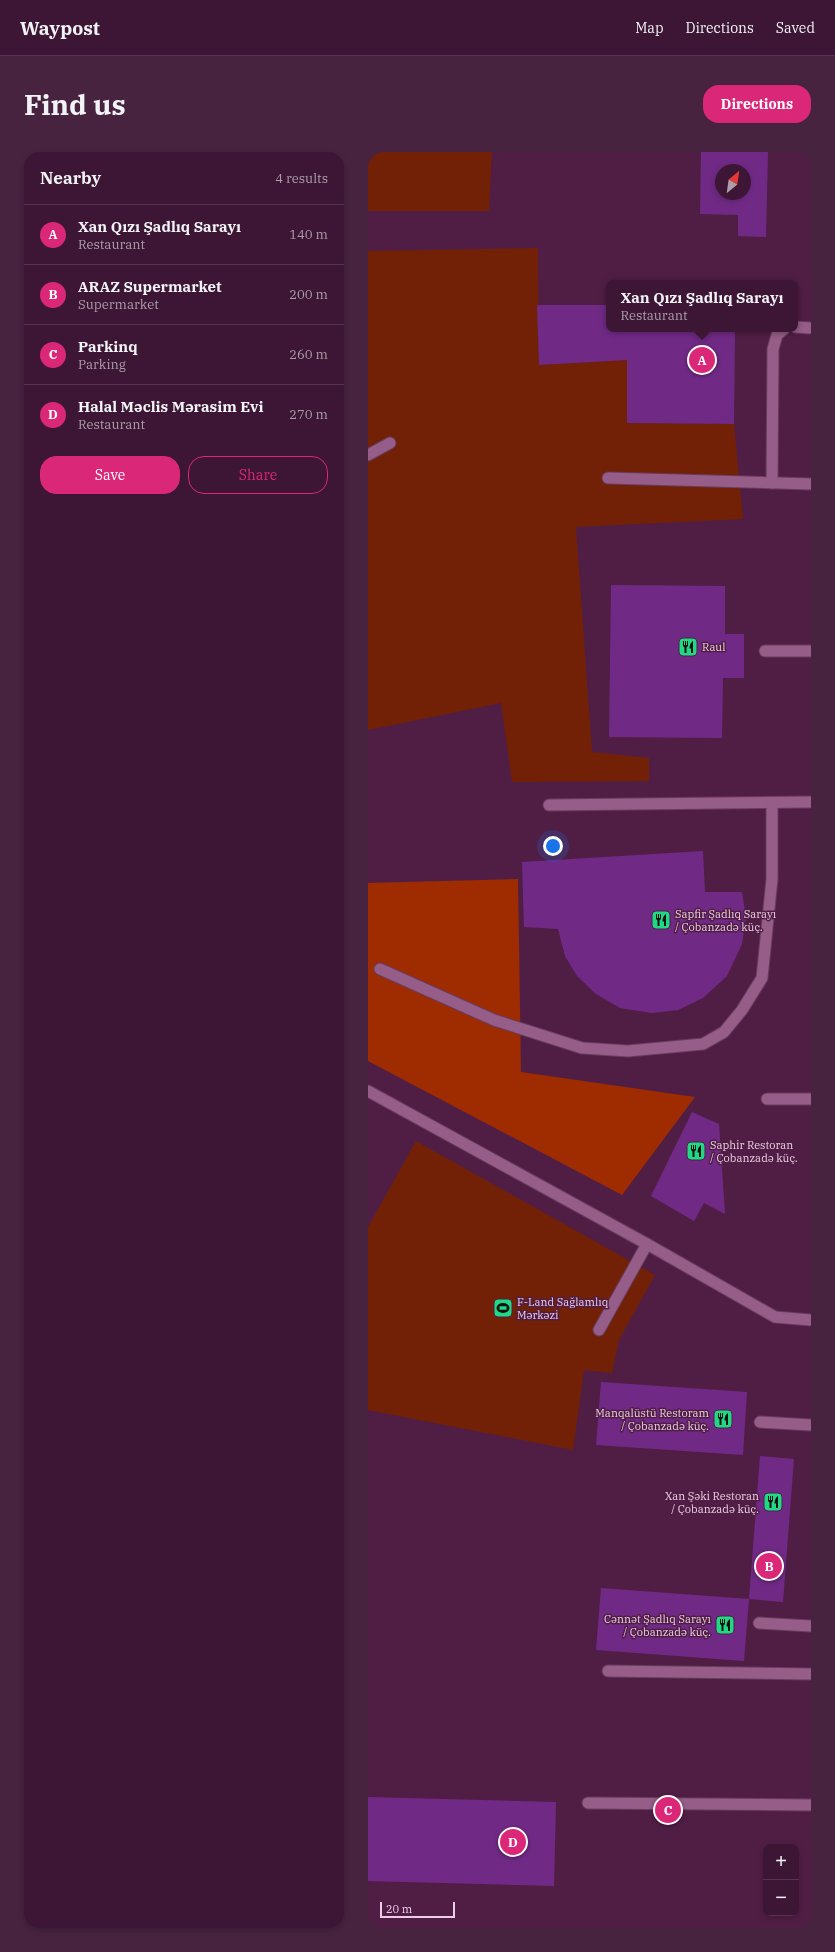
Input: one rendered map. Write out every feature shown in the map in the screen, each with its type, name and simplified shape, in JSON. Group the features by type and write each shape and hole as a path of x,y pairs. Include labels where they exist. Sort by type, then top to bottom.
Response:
{"lane":[{"path":"798,327 811,328"},
{"path":"772,483 773,349 777,335 780,332"},
{"path":"368,455 390,443"},
{"path":"608,478 811,484"},
{"path":"765,651 811,651"},
{"path":"549,804 811,802"},
{"path":"380,969 494,1020 582,1048 628,1051 703,1044 724,1032 742,1010 762,978 772,879 772,803"},
{"path":"368,1091 647,1244 775,1317 811,1320"},
{"path":"767,1099 811,1099"},
{"path":"599,1330 647,1244"},
{"path":"760,1422 811,1425"},
{"path":"759,1623 811,1626"},
{"path":"608,1671 811,1674"},
{"path":"588,1803 811,1805"}],"shaded area":[{"path":"368,152 492,152 489,211 368,211"},
{"path":"538,248 539,365 627,360 627,423 734,424 743,519 576,527 592,752 649,758 649,781 512,782 501,703 368,730 368,251"},
{"path":"518,879 521,1072 695,1097 622,1195 368,1061 368,883"},
{"name":"F-Land Sağlamlıq Mərkəzi","path":"416,1141 655,1275 619,1340 612,1373 584,1370 573,1450 368,1410 368,1227"}],"building":[{"path":"701,152 768,152 766,237 738,236 738,215 700,214"},
{"path":"537,305 606,305 606,332 735,332 734,424 627,423 627,360 539,365"},
{"path":"611,585 725,586 725,634 744,634 744,678 723,678 722,738 609,737"},
{"path":"703,851 705,892 742,892 746,918 742,944 727,976 703,998 678,1010 652,1013 620,1008 596,994 577,976 565,956 558,929 524,927 522,862"},
{"path":"692,1112 719,1124 725,1214 704,1203 694,1221 651,1196"},
{"path":"601,1382 747,1392 743,1455 596,1445"},
{"path":"760,1456 794,1459 783,1602 749,1599"},
{"path":"601,1588 749,1599 744,1661 596,1650"},
{"path":"368,1797 556,1802 554,1886 368,1881"}],"place":[{"name":"Xan Qızı Şadlıq Sarayı","path":"702,360"},
{"name":"Raul","path":"688,647"},
{"name":"Sapfir Şadlıq Sarayı / Çobanzadə küç.","path":"661,920"},
{"name":"Saphir Restoran / Çobanzadə küç.","path":"696,1151"},
{"name":"F-Land Sağlamlıq Mərkəzi","path":"503,1308"},
{"name":"Manqalüstü Restoram / Çobanzadə küç.","path":"723,1419"},
{"name":"Xan Şəki Restoran / Çobanzadə küç.","path":"773,1502"},
{"name":"ARAZ Supermarket","path":"769,1566"},
{"name":"Cənnət Şadlıq Sarayı / Çobanzadə küç.","path":"725,1625"},
{"name":"Parkinq","path":"668,1810"},
{"name":"Halal Məclis Mərasim Evi","path":"513,1842"}]}
